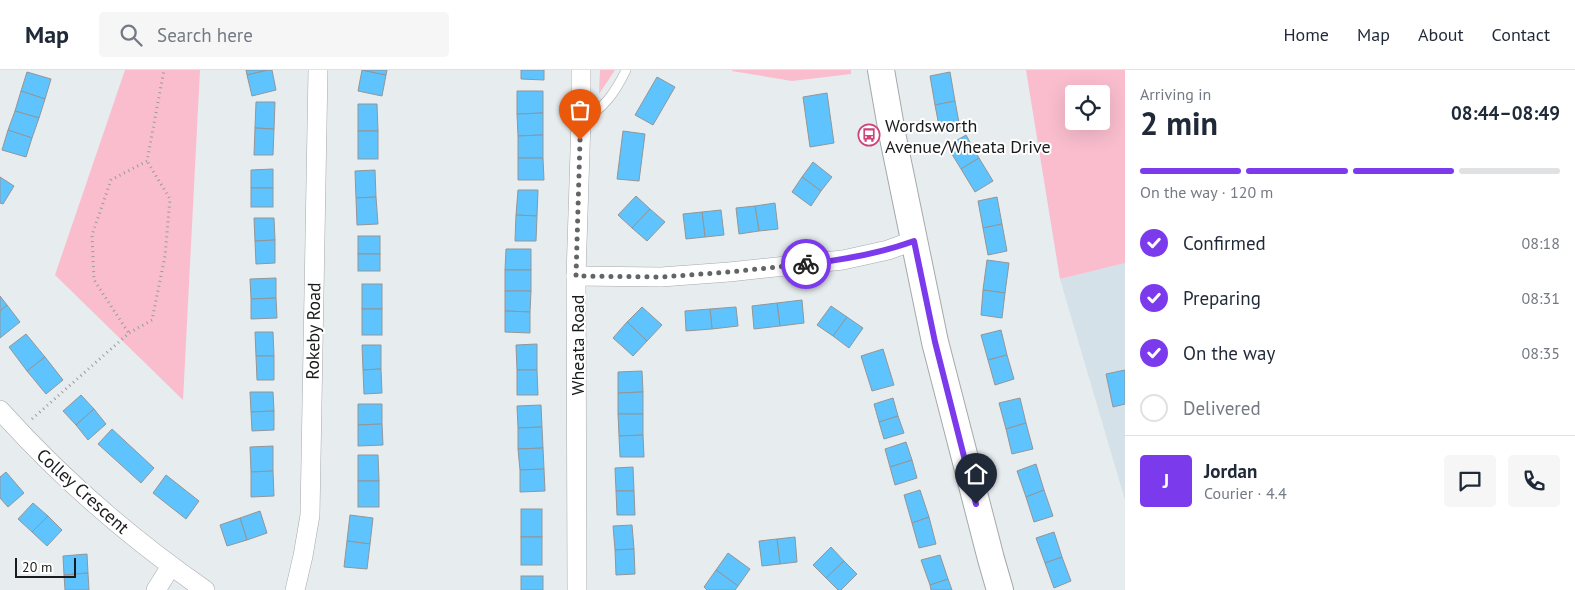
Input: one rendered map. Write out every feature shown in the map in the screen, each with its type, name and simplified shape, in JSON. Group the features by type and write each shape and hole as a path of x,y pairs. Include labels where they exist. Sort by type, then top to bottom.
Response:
{"street":[{"name":"Rokeby Road","path":"295,590 310,515 318,70"},
{"name":"Wheata Road","path":"577,590 576,276 581,70"},
{"path":"881,70 935,342 1000,590"},
{"path":"576,276 661,277 738,271 843,260 888,250 914,241"},
{"name":"Colley Crescent","path":"0,410 69,480 118,524 205,590"},
{"path":"156,590 171,566"}],"lane":[{"path":"581,120 602,108 619,84 626,70"}],"path":[{"path":"19,431 129,333 152,320 165,256 170,199 147,161 164,70"},
{"path":"129,333 94,280 92,235 111,180 147,161"}],"shaded area":[{"path":"125,70 200,70 183,400 55,275"},
{"path":"600,70 615,70 599,94"},
{"path":"732,70 851,70 851,74 792,81"},
{"path":"1026,70 1125,70 1125,263 1060,279"},
{"path":"1125,263 1125,500 1060,279"}],"building":[{"path":"246,70 268,70 247,75"},
{"path":"272,70 276,90 252,96 247,75"},
{"path":"362,70 386,75 382,96 358,91"},
{"path":"362,70 387,70 386,75"},
{"path":"521,70 544,70 544,80 521,79"},
{"path":"27,72 51,79 45,99 21,91"},
{"path":"950,72 955,101 935,105 930,76"},
{"path":"657,77 675,87 653,125 635,115"},
{"path":"21,91 45,99 39,118 15,111"},
{"path":"517,91 543,91 543,113 517,114"},
{"path":"827,93 834,143 810,147 803,97"},
{"path":"955,101 960,128 940,131 935,105"},
{"path":"256,102 275,102 274,129 255,128"},
{"path":"358,104 377,104 378,131 358,131"},
{"path":"15,111 39,118 32,138 8,130"},
{"path":"543,113 543,135 518,136 517,114"},
{"path":"255,128 274,129 273,155 254,155"},
{"path":"8,130 32,138 26,157 2,150"},
{"path":"358,131 378,131 378,159 358,159"},
{"path":"623,131 645,134 639,181 617,179"},
{"path":"543,135 543,158 518,158 518,136"},
{"path":"966,135 979,158 961,169 947,146"},
{"path":"518,158 543,158 544,180 518,180"},
{"path":"979,158 993,181 975,192 961,169"},
{"path":"813,162 832,177 821,191 802,177"},
{"path":"273,169 273,188 251,188 251,170"},
{"path":"375,170 376,197 356,198 355,171"},
{"path":"0,177 14,186 3,204 0,203"},
{"path":"802,177 821,191 811,206 792,192"},
{"path":"251,188 273,188 273,207 251,207"},
{"path":"518,190 538,190 537,216 516,215"},
{"path":"636,196 650,209 632,228 618,215"},
{"path":"376,197 378,224 357,225 356,198"},
{"path":"997,197 1002,224 983,228 978,201"},
{"path":"775,203 778,229 759,231 755,206"},
{"path":"755,206 759,231 739,234 736,208"},
{"path":"650,209 665,222 647,241 632,228"},
{"path":"721,210 724,235 705,237 702,212"},
{"path":"702,212 705,237 686,239 683,214"},
{"path":"516,215 537,216 536,241 515,241"},
{"path":"254,218 274,218 275,240 255,241"},
{"path":"1002,224 1007,251 988,255 983,228"},
{"path":"358,236 380,236 380,254 358,254"},
{"path":"275,240 275,263 256,264 255,241"},
{"path":"506,249 531,249 531,270 505,270"},
{"path":"358,254 380,254 380,271 358,271"},
{"path":"987,260 1009,263 1005,293 983,290"},
{"path":"505,270 531,270 531,291 505,291"},
{"path":"276,278 276,298 251,299 250,279"},
{"path":"362,284 382,284 382,309 362,309"},
{"path":"983,290 1005,293 1002,318 981,315"},
{"path":"505,291 531,291 530,312 505,311"},
{"path":"0,296 7,305 0,311"},
{"path":"276,298 277,318 251,319 251,299"},
{"path":"802,300 804,323 780,326 777,303"},
{"path":"777,303 780,326 754,329 752,306"},
{"path":"7,305 20,322 0,338 0,311"},
{"path":"831,306 847,317 833,336 817,325"},
{"path":"642,307 662,325 647,341 627,322"},
{"path":"736,307 738,326 712,329 710,309"},
{"path":"362,309 382,309 382,335 362,335"},
{"path":"710,309 712,329 686,331 685,311"},
{"path":"505,311 530,312 530,333 505,332"},
{"path":"847,317 863,328 849,348 833,336"},
{"path":"627,322 647,341 633,356 613,338"},
{"path":"1001,330 1007,355 988,360 981,335"},
{"path":"255,332 273,332 274,356 256,356"},
{"path":"26,334 45,357 27,371 9,347"},
{"path":"537,344 537,370 517,370 516,345"},
{"path":"362,345 381,345 381,369 363,370"},
{"path":"883,349 894,385 872,391 861,356"},
{"path":"1007,355 1014,379 995,385 988,360"},
{"path":"256,356 274,356 274,380 257,380"},
{"path":"45,357 63,380 46,394 27,371"},
{"path":"381,369 382,393 364,394 363,370"},
{"path":"517,370 537,370 538,395 517,395"},
{"path":"1125,370 1125,404 1113,407 1106,374"},
{"path":"642,371 643,392 618,393 618,372"},
{"path":"250,392 273,392 274,411 251,412"},
{"path":"643,392 643,414 618,414 618,393"},
{"path":"81,395 94,409 76,425 63,411"},
{"path":"893,398 898,416 879,422 874,404"},
{"path":"1020,398 1026,423 1006,429 999,403"},
{"path":"358,404 382,404 382,424 358,425"},
{"path":"541,405 542,427 518,428 517,406"},
{"path":"94,409 106,424 88,440 76,425"},
{"path":"274,411 274,430 252,431 251,412"},
{"path":"618,414 643,414 643,435 619,436"},
{"path":"898,416 904,433 884,439 879,422"},
{"path":"1026,423 1033,449 1012,454 1006,429"},
{"path":"382,424 383,445 358,446 358,425"},
{"path":"542,427 543,448 518,449 518,428"},
{"path":"112,429 154,468 141,483 98,444"},
{"path":"643,435 644,457 620,457 619,436"},
{"path":"906,442 912,460 890,467 885,449"},
{"path":"273,446 273,471 251,472 250,447"},
{"path":"543,448 544,469 520,470 518,449"},
{"path":"358,455 378,455 379,481 358,481"},
{"path":"912,460 917,478 895,485 890,467"},
{"path":"1036,464 1044,490 1026,497 1017,471"},
{"path":"633,467 634,491 616,491 615,468"},
{"path":"544,469 545,491 520,492 520,470"},
{"path":"273,471 274,496 251,497 251,472"},
{"path":"6,472 24,493 8,507 0,498 0,477"},
{"path":"166,475 199,501 186,519 153,493"},
{"path":"358,481 379,481 379,507 358,507"},
{"path":"920,490 929,517 912,523 904,495"},
{"path":"1044,490 1053,516 1034,522 1026,497"},
{"path":"616,491 634,491 635,515 617,515"},
{"path":"33,503 48,516 32,532 18,519"},
{"path":"521,509 542,509 542,537 521,537"},
{"path":"260,511 267,533 247,540 240,518"},
{"path":"350,515 373,518 370,544 347,541"},
{"path":"48,516 62,530 47,546 32,532"},
{"path":"929,517 936,544 919,548 912,523"},
{"path":"240,518 247,540 227,546 220,525"},
{"path":"632,525 634,549 615,550 613,526"},
{"path":"1054,532 1062,557 1045,563 1036,538"},
{"path":"521,537 542,537 542,565 521,565"},
{"path":"795,537 797,562 780,564 777,539"},
{"path":"777,539 780,564 762,566 759,541"},
{"path":"347,541 370,544 367,569 344,567"},
{"path":"831,547 844,561 826,578 813,565"},
{"path":"634,549 635,574 616,575 615,550"},
{"path":"728,553 750,569 738,586 716,570"},
{"path":"87,554 88,573 64,575 63,556"},
{"path":"940,555 948,579 930,585 921,560"},
{"path":"1062,557 1071,581 1054,588 1045,563"},
{"path":"844,561 857,574 841,590 838,590 826,578"},
{"path":"716,570 738,586 735,590 707,590 704,587"},
{"path":"88,573 89,590 65,590 64,575"},
{"path":"521,576 543,576 543,590 521,590"},
{"path":"948,579 952,590 931,590 930,585"}],"way so far":[{"path":"580,140 576,276 661,277 806,264"}],"place":[{"name":"Wordsworth Avenue/Wheata Drive","path":"869,135"}],"route":[{"path":"806,264 843,260 888,250 914,241 935,342 976,504"}]}
